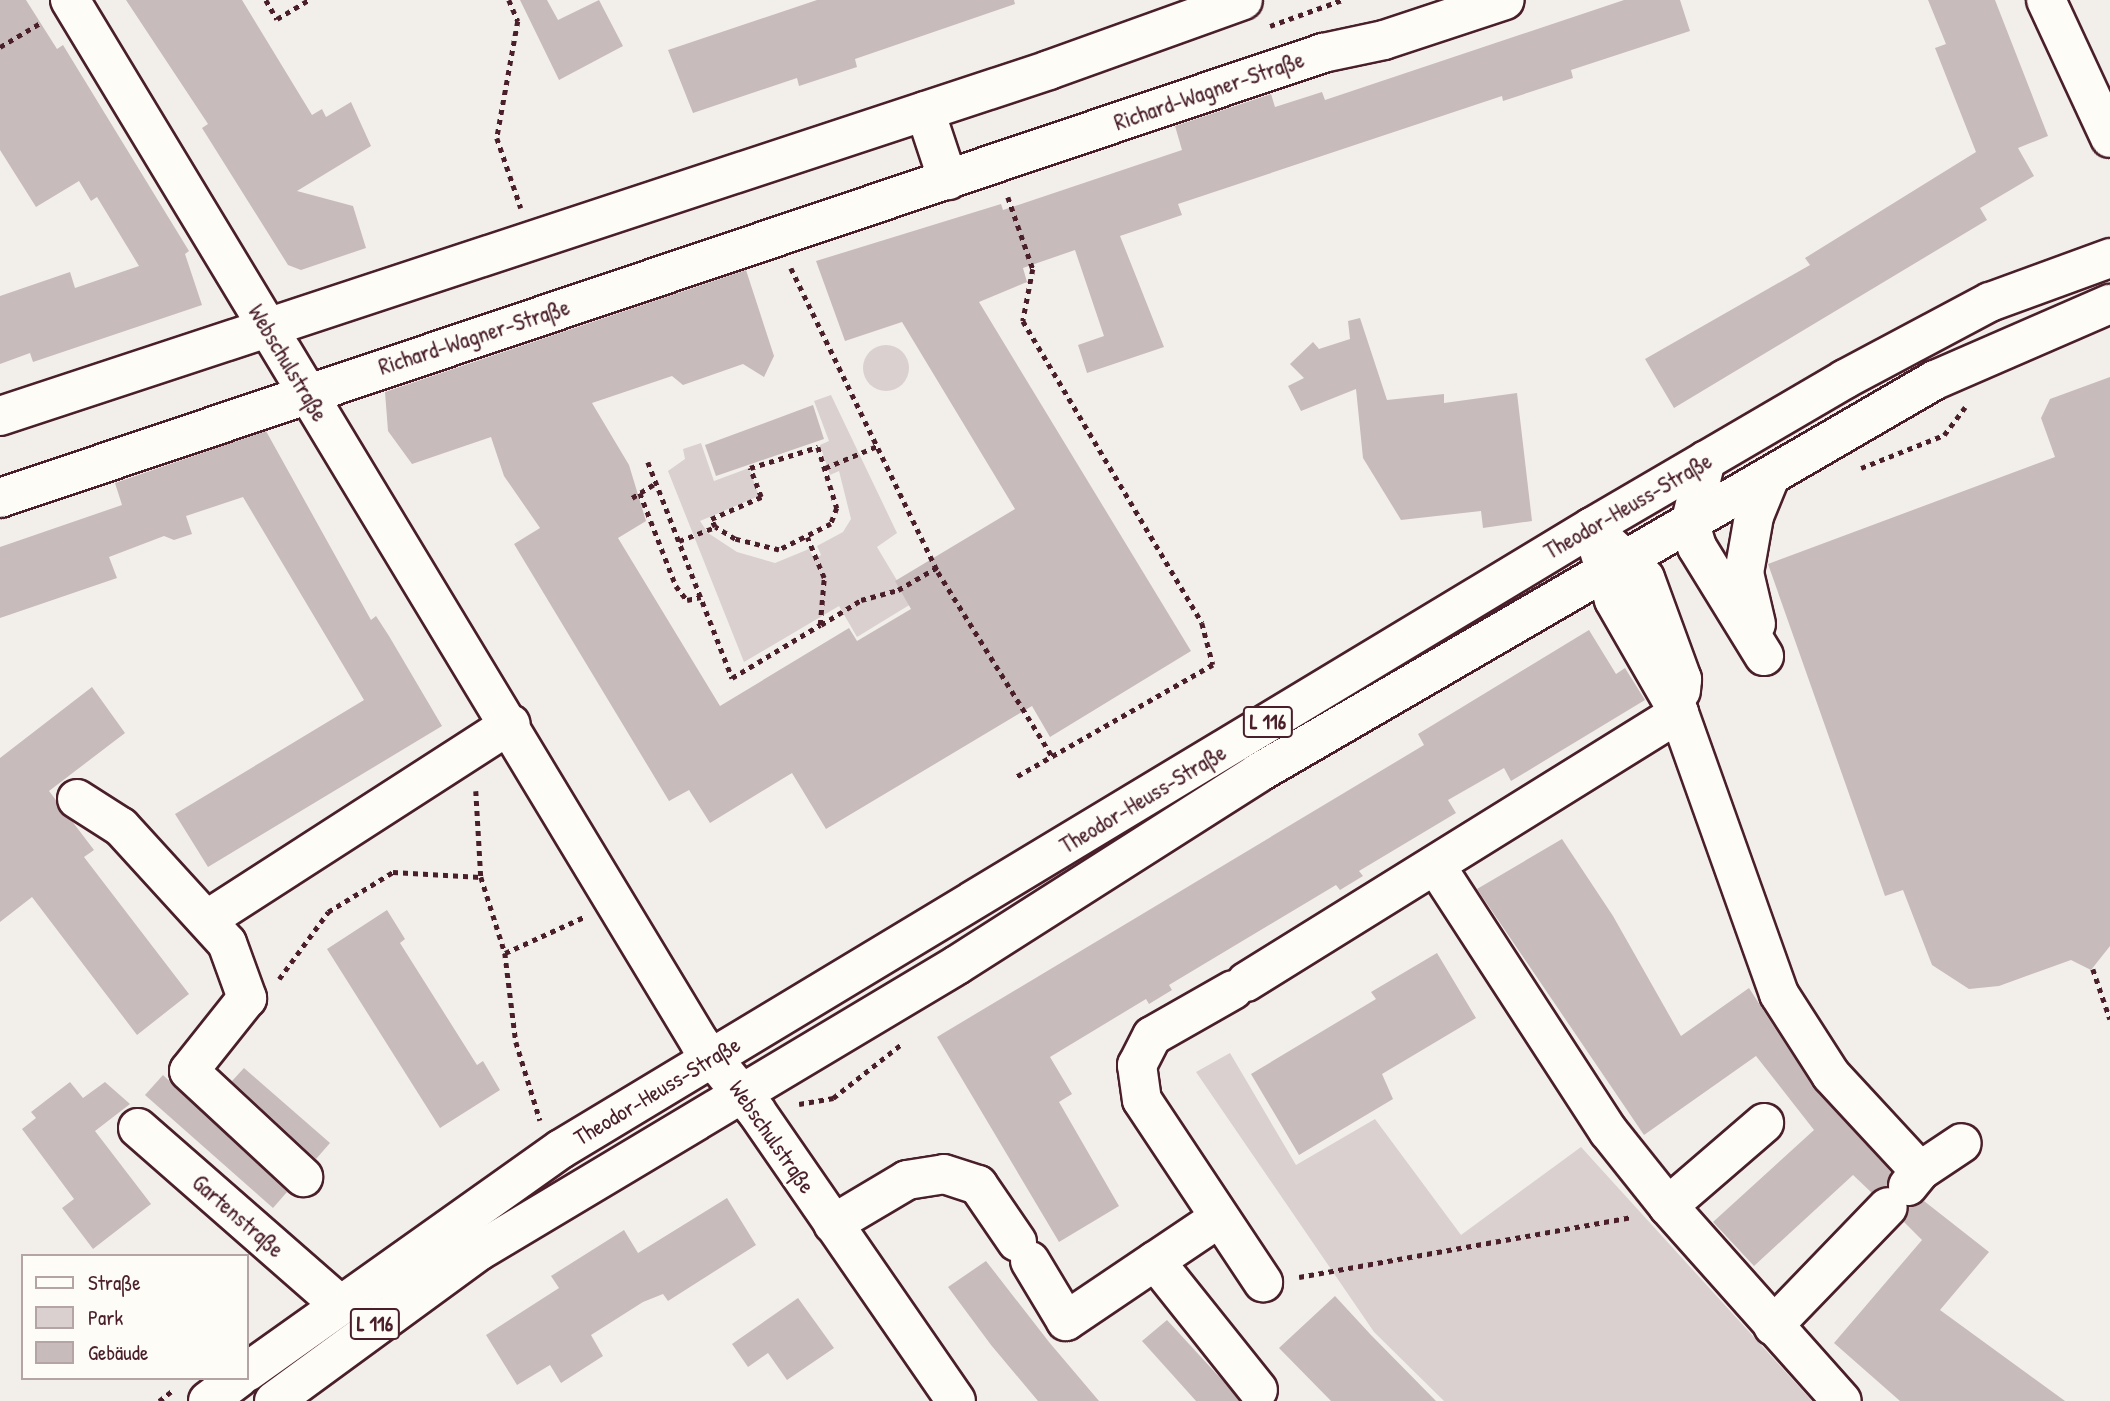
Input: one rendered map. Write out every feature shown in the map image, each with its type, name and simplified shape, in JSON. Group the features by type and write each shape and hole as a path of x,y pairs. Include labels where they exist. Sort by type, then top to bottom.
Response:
{"street":[{"name":"Webschulstraße","path":"70,0 305,394 511,724 707,1050 741,1091 956,1401"},
{"path":"0,416 266,325 532,242 925,111 1243,0"},
{"path":"2046,0 2110,138"},
{"name":"Richard-Wagner-Straße","path":"0,498 305,394 778,239 1323,53 1482,4"},
{"path":"925,111 948,180"},
{"name":"Theodor-Heuss-Straße","path":"340,1304 707,1050 1592,527 1706,460 1990,302 2110,258"},
{"name":"Theodor-Heuss-Straße","path":"274,1401 479,1251 741,1091 957,965 1258,773 1616,569 1936,380 2101,302"},
{"path":"1706,460 1690,524 1697,547 1764,656 1744,573 1754,516 1770,477"},
{"path":"1592,527 1616,569 1679,713 1779,993 1905,1188"},
{"path":"1263,1282 1142,1100 1137,1065 1152,1036 1436,866 1679,713"},
{"path":"208,919 511,724"},
{"path":"77,799 121,827 208,919 227,943 247,998 189,1071 303,1178"},
{"path":"1436,866 1609,1132 1668,1206 1842,1401"},
{"path":"1668,1206 1764,1123"},
{"name":"Gartenstraße","path":"138,1128 340,1304"},
{"path":"1773,1326 1905,1188 1962,1143"},
{"path":"833,1224 907,1180 944,1174 978,1185 1066,1321 1219,1218"},
{"path":"1155,1261 1258,1390"},
{"name":"L 116","path":"248,1371 340,1304"},
{"path":"208,1401 236,1380"}],"path":[{"path":"266,0 277,19 309,0"},
{"path":"509,0 518,20 497,138 532,242"},
{"path":"995,164 1033,269 1023,321 1202,622 1213,665 1017,777"},
{"path":"778,239 936,568 1052,755"},
{"path":"825,468 877,446"},
{"path":"818,447 837,516 807,537 779,550 735,539 715,527 711,519 761,497 750,468 818,447"},
{"path":"648,463 732,678 861,600 898,590 936,568"},
{"path":"632,498 656,483"},
{"path":"640,493 676,586 687,600 701,597"},
{"path":"679,541 715,527"},
{"path":"807,537 824,578 820,625"},
{"path":"475,748 481,877 505,953 516,1042 544,1133"},
{"path":"247,998 281,977 328,912 393,872 481,877"},
{"path":"505,953 617,901"},
{"path":"2093,969 2110,1019"},
{"path":"1263,1282 1382,1266 1668,1206"}],"green space":[{"path":"886,345 902,352 909,368 902,384 886,391 870,384 863,368 870,352"},
{"path":"831,395 897,533 877,547 911,604 857,637 839,606 744,662 668,471 685,459 683,449 701,443 714,481 749,468 759,496 700,521 708,533 737,552 775,563 809,549 814,559 821,555 817,546 843,532 851,519 839,471 830,475 820,445 829,441 814,401"},
{"path":"1230,1053 1296,1165 1375,1119 1461,1235 1581,1147 1812,1401 1444,1401 1374,1332 1196,1072"}],"building":[{"path":"0,0 26,0 57,49 63,45 189,251 185,254 202,305 33,362 30,353 0,364 0,296 70,272 75,288 139,266 97,197 91,201 79,181 36,207 0,150"},
{"path":"126,0 242,0 312,115 322,109 326,117 351,102 371,146 297,191 353,206 366,248 301,270 288,265 202,128 208,124"},
{"path":"520,0 547,0 558,20 599,0 623,46 559,80"},
{"path":"817,0 1014,0 1015,4 855,59 857,67 799,86 797,78 693,113 668,50"},
{"path":"1624,0 1680,0 1690,31 1571,70 1573,78 1503,101 1502,96 1178,204 1182,215 1120,236 1164,347 1087,373 1078,345 1104,336 1075,250 1023,268 1027,282 979,302 1191,651 1050,737 1032,706 826,829 792,773 710,823 689,790 669,801 514,544 540,528 504,476 491,437 412,464 388,431 385,392 746,270 774,356 764,377 743,364 683,385 672,376 592,403 629,465 646,521 618,538 720,706 849,628 857,641 911,609 895,581 1015,509 902,322 845,341 816,261 1001,204 1003,210 1182,150 1175,126 1271,94 1275,107 1322,92 1325,100"},
{"path":"1928,0 1995,0 2048,136 2018,148 2034,176 1980,208 1987,220 1674,408 1645,359 1810,265 1805,258 1976,152 1935,48 1946,44"},
{"path":"1360,318 1387,400 1444,394 1444,403 1517,393 1532,521 1483,528 1481,511 1401,520 1363,458 1356,389 1301,411 1288,386 1304,378 1290,364 1313,342 1319,349 1350,339 1348,321"},
{"path":"2110,377 2110,946 2091,970 2071,960 1999,986 1969,989 1932,965 1903,890 1885,896 1768,564 2055,457 2041,418 2050,399"},
{"path":"813,405 824,439 716,476 705,445"},
{"path":"266,431 371,620 376,616 442,726 208,867 175,814 364,700 243,497 186,516 192,534 174,540 164,536 109,557 117,578 0,618 0,547 122,505 115,483"},
{"path":"1589,630 1616,674 1625,668 1645,700 1511,781 1504,768 1448,800 1456,813 1359,871 1363,876 1340,890 1336,885 1169,985 1172,990 1149,1004 1146,999 1050,1057 1072,1094 1059,1102 1119,1206 1059,1242 937,1037 1424,745 1418,734"},
{"path":"92,687 125,733 49,791 94,850 84,857 189,994 137,1035 32,897 0,922 0,758"},
{"path":"1562,839 1613,916 1681,1036 1749,988 1813,1087 1891,1172 1887,1186 1872,1193 1853,1175 1754,1266 1713,1222 1814,1130 1756,1056 1644,1135 1477,889"},
{"path":"387,910 405,939 400,943 477,1065 483,1061 500,1090 440,1128 327,949"},
{"path":"1437,953 1476,1018 1382,1074 1393,1099 1299,1155 1251,1074 1376,999 1371,992"},
{"path":"244,1068 330,1143 316,1159 232,1081"},
{"path":"163,1075 287,1192 273,1208 145,1095"},
{"path":"70,1082 83,1098 105,1082 130,1104 95,1131 151,1204 93,1249 62,1208 74,1199 22,1129 36,1118 31,1112"},
{"path":"727,1198 756,1245 668,1301 663,1294 643,1302 591,1335 603,1356 561,1383 550,1365 517,1385 486,1335 559,1288 551,1276 624,1230 638,1253"},
{"path":"1924,1201 1989,1252 1940,1310 2065,1401 1900,1401 1834,1343 1922,1240 1904,1222 1909,1207"},
{"path":"986,1261 1099,1401 1038,1401 991,1345 948,1287"},
{"path":"1335,1296 1436,1401 1331,1401 1279,1348"},
{"path":"798,1298 834,1348 787,1380 768,1353 748,1367 732,1344"},
{"path":"1167,1320 1239,1401 1196,1401 1142,1341"}]}
